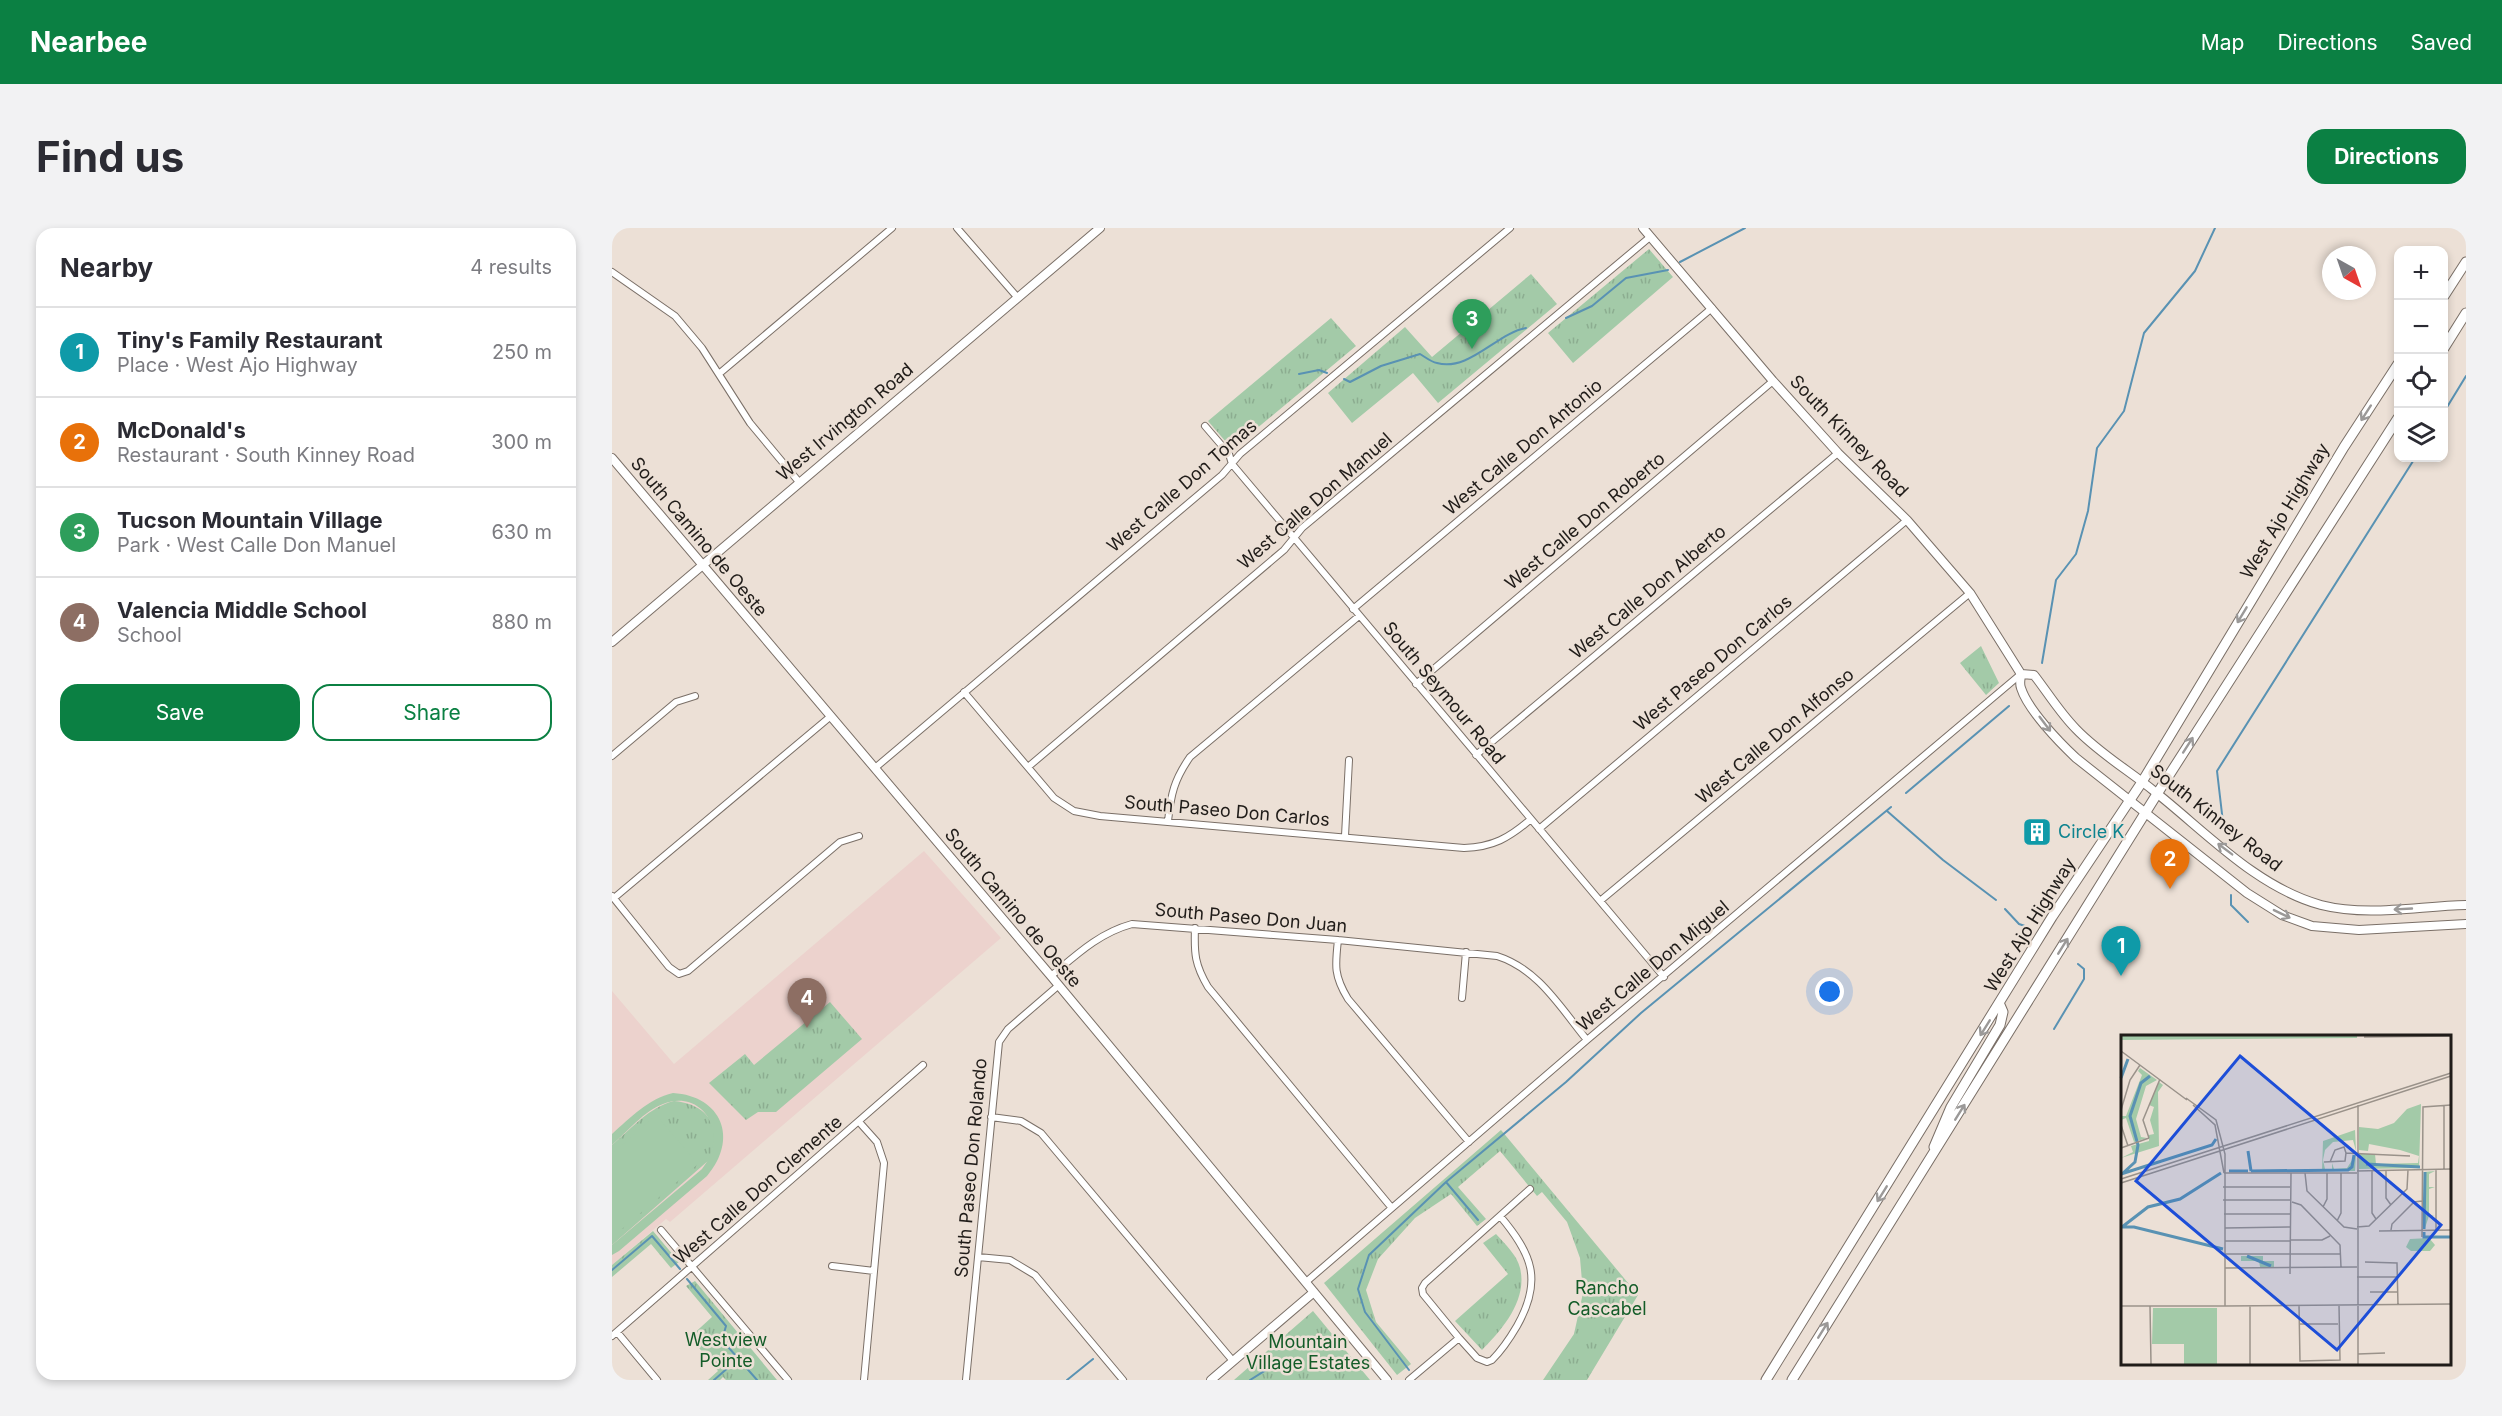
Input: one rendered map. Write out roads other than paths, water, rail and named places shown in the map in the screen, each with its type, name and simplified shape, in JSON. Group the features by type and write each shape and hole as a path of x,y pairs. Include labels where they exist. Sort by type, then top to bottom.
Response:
{"main road":[{"name":"West Irvington Road","path":"612,642 1100,228"},
{"name":"South Kinney Road","path":"1643,228 1773,381 1838,453 1907,520 1970,593 2021,674 2020,686 2026,697 2059,743 2145,814 2263,904 2282,915 2312,926 2359,930 2466,924"},
{"path":"2448,290 2466,262"},
{"path":"2448,342 2466,313"},
{"name":"West Ajo Highway","path":"1766,1380 2000,1005 2052,917 2142,782 2344,447 2394,370"},
{"path":"1792,1380 2157,794 2394,424"},
{"name":"South Kinney Road","path":"2021,674 2034,675 2075,729 2092,745 2142,782 2216,843 2266,880 2288,893 2306,900 2352,911 2466,905"},
{"path":"1931,1158 1944,1121 2000,1025 2004,1012 2000,1005"}],"street":[{"path":"720,373 892,228"},
{"path":"957,228 1018,298"},
{"name":"West Calle Don Tomas","path":"874,768 1214,482 1240,454 1510,228"},
{"name":"West Calle Don Manuel","path":"1028,767 1284,550 1302,528 1650,237"},
{"path":"612,272 675,316 720,373 750,423 799,482"},
{"name":"West Calle Don Antonio","path":"1353,609 1712,308"},
{"name":"West Calle Don Roberto","path":"1416,684 1773,381"},
{"name":"South Seymour Road","path":"1205,426 1229,454 1232,464 1293,538 1664,977"},
{"name":"West Calle Don Alberto","path":"1476,755 1838,453"},
{"name":"South Camino de Oeste","path":"612,458 1059,985 1387,1380"},
{"name":"West Paseo Don Carlos","path":"1539,829 1907,520"},
{"name":"West Calle Don Alfonso","path":"1600,901 1970,593"},
{"path":"1168,821 1171,793 1177,775 1190,757 1359,616"},
{"name":"West Calle Don Miguel","path":"1306,1282 1587,1040 2021,674"},
{"name":"South Paseo Don Carlos","path":"964,692 1054,798 1074,811 1100,816 1464,848 1481,848 1510,836 1531,819"},
{"path":"612,756 676,702 695,696"},
{"path":"831,716 613,897 669,967 679,974 688,971 840,842 859,836"},
{"path":"1345,836 1349,760"},
{"name":"South Paseo Don Juan","path":"1051,976 1096,939 1112,929 1131,924 1338,939 1466,952 1497,956 1516,962 1536,977 1587,1040"},
{"path":"1195,928 1194,953 1197,969 1208,987 1391,1208"},
{"path":"1338,939 1335,969 1338,983 1348,999 1469,1142"},
{"path":"1462,998 1466,952"},
{"name":"South Paseo Don Rolando","path":"966,1380 999,1042 1008,1029 1059,985"},
{"name":"West Calle Don Clemente","path":"614,1334 860,1123 923,1065"},
{"path":"992,1117 1021,1120 1041,1133 1233,1361"},
{"path":"860,1123 877,1142 884,1164 864,1380"},
{"path":"1500,1216 1523,1246 1531,1264 1533,1283 1529,1300 1510,1337 1487,1365 1458,1338 1427,1300 1422,1288 1429,1278 1530,1189"},
{"path":"662,1230 788,1380"},
{"path":"978,1257 1010,1260 1035,1275 1123,1380"},
{"path":"832,1266 874,1271"},
{"path":"1211,1380 1314,1292"},
{"path":"614,1334 657,1380"},
{"path":"1409,1380 1458,1338"}],"waterway":[{"path":"1680,262 1745,228"},
{"path":"2042,663 2056,580 2076,554 2088,511 2097,448 2124,411 2144,333 2195,271 2215,228"},
{"path":"1566,318 1592,306 1626,278 1668,270"},
{"path":"1344,379 1350,382 1381,366 1420,354 1437,363 1460,362 1515,331 1526,328"},
{"path":"1299,374 1319,370 1327,373"},
{"path":"2446,408 2466,376"},
{"path":"2224,831 2217,771 2412,462"},
{"path":"1906,793 2009,706"},
{"path":"1409,1370 1365,1312 1358,1289 1369,1255 1446,1182 1566,1082 1641,1013 1891,807"},
{"path":"1887,811 1943,860 1996,900"},
{"path":"2231,895 2231,905 2248,922"},
{"path":"2005,909 2019,924 2025,926"},
{"path":"2054,1029 2084,979 2084,969 2078,964"},
{"path":"1446,1182 1478,1220"},
{"path":"612,1270 652,1236 680,1269"},
{"path":"687,1279 726,1326 722,1340 757,1380"},
{"path":"1067,1380 1093,1359"},
{"path":"714,1380 730,1366 741,1363"},
{"path":"1250,1380 1274,1365 1297,1367"}],"place":[{"name":"Tucson Mountain Village","path":"1472,349"},
{"name":"Circle K","path":"2037,832"},
{"name":"McDonald's","path":"2170,889"},
{"name":"Tiny's Family Restaurant","path":"2121,976"},
{"name":"Valencia Middle School","path":"807,1028"}],"park label":[{"name":"Rancho Cascabel","path":"1607,1298"},
{"name":"Westview Pointe","path":"726,1350"},
{"name":"Mountain Village Estates","path":"1308,1352"}]}
